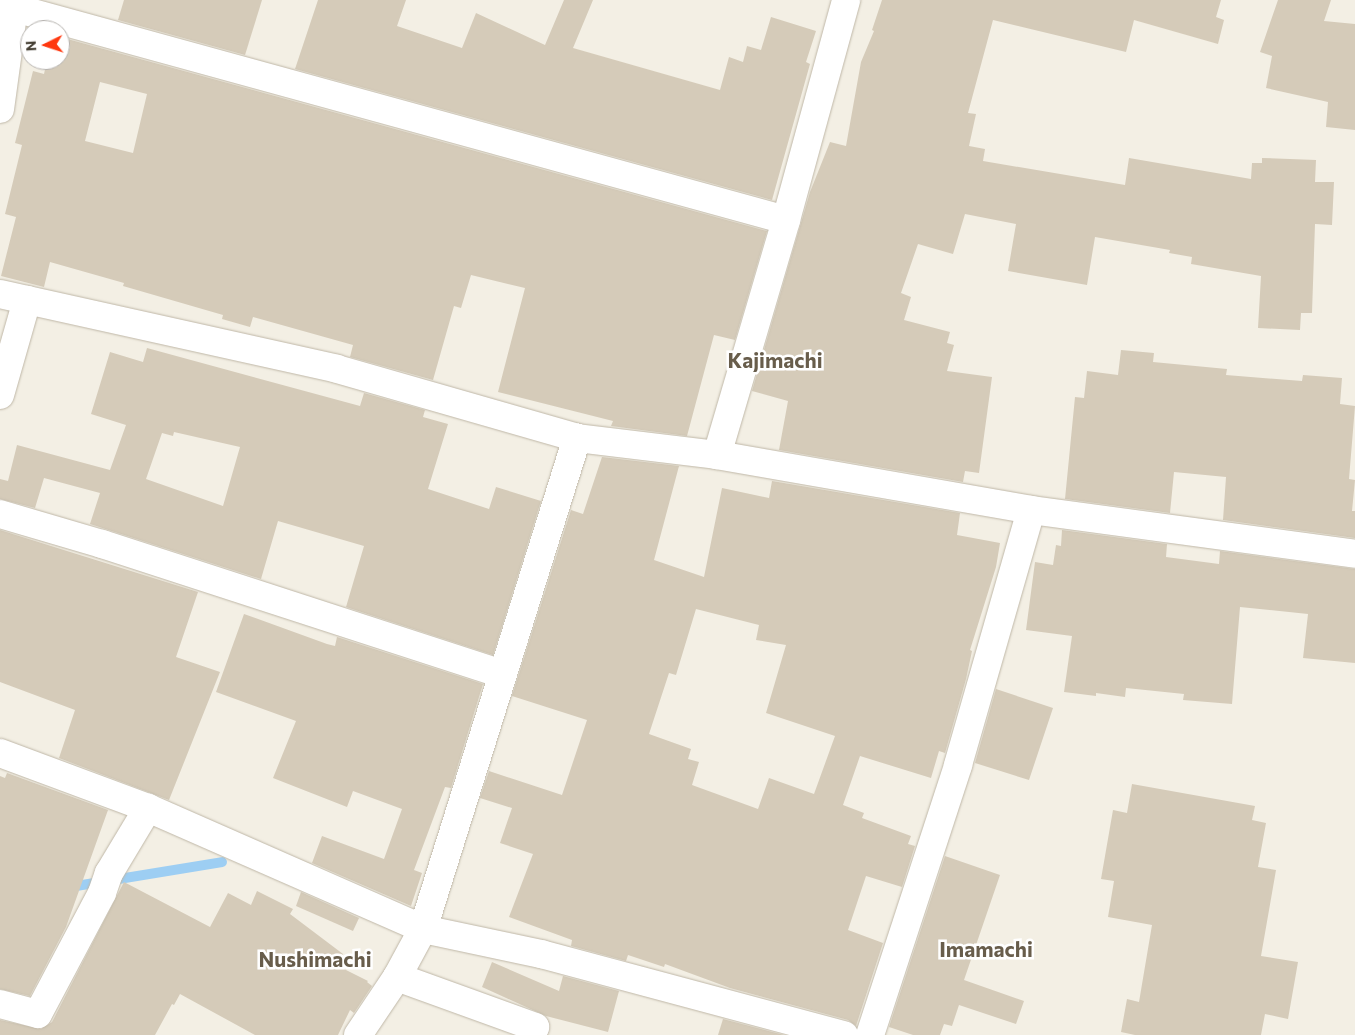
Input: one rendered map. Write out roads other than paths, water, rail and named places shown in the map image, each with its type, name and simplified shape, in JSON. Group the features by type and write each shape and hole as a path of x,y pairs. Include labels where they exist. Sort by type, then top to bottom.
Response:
{"street":[{"path":"717,455 786,220 846,0"},
{"path":"0,109 9,4 786,220"},
{"path":"0,294 337,369 577,438 717,455 1030,510 1355,554"},
{"path":"0,395 27,300"},
{"path":"358,1035 398,977 423,929 577,438"},
{"path":"870,1035 958,765 1030,510"},
{"path":"0,514 102,544 502,674"},
{"path":"0,753 148,808 423,929 541,954 844,1035"},
{"path":"0,1004 38,1014 105,883 148,808"},
{"path":"398,977 535,1027 532,1035"}],"waterway":[{"path":"70,887 222,862"}],"district":[{"name":"Kajimachi","path":"775,360"},
{"name":"Imamachi","path":"986,949"},
{"name":"Nushimachi","path":"315,959"}]}
